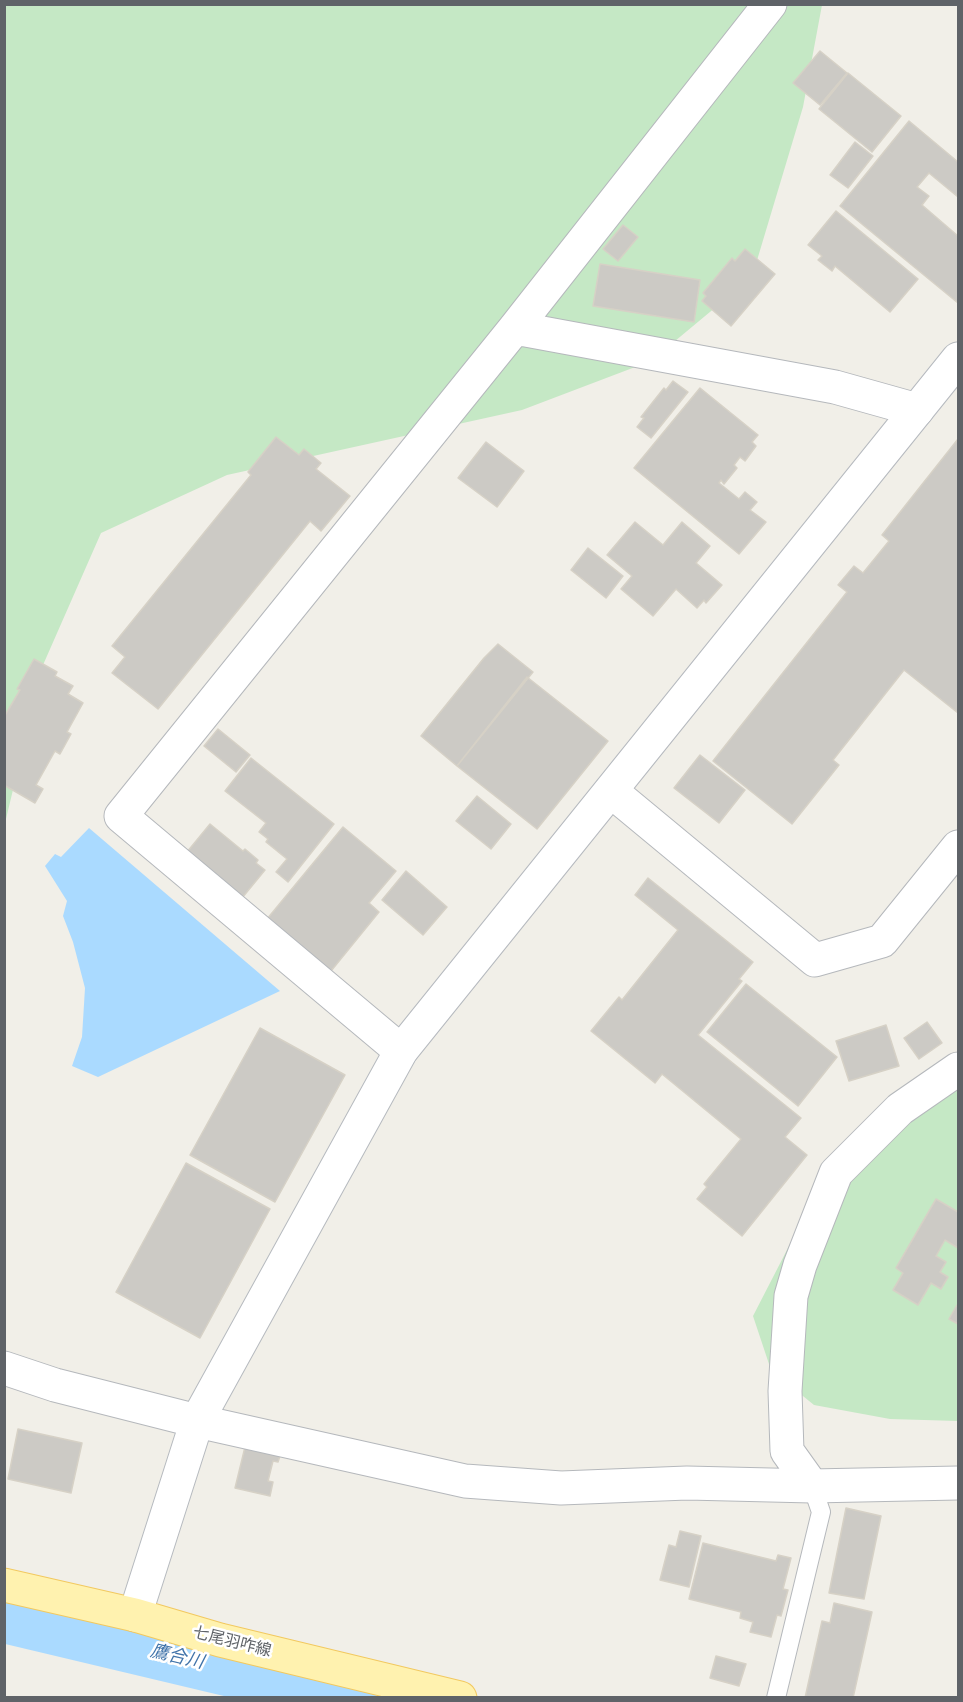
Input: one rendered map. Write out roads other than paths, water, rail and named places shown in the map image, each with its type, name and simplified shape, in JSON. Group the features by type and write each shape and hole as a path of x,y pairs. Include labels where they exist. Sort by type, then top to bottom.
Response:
{"main road":[{"name":"七尾羽咋線","path":"4,1585 135,1615 220,1640 460,1698"}],"street":[{"path":"401,1051 121,816 515,328 770,4"},
{"path":"515,328 835,387 917,410"},
{"path":"135,1615 197,1421 368,1107 401,1051 958,359"},
{"path":"610,791 816,960 882,941 958,847"},
{"path":"812,1486 787,1451 784,1391 791,1296 800,1265 836,1173 900,1109 958,1069"},
{"path":"4,1368 55,1384 197,1421 465,1481 561,1488 687,1483 812,1486 958,1483"}],"lane":[{"path":"776,1698 821,1512 812,1486"}],"water":[{"path":"89,828 280,991 98,1077 72,1066 82,1037 85,988 73,942 63,916 67,901 45,866 55,854 61,857"}],"waterway":[{"name":"鷹合川","path":"4,1616 349,1698"}]}
